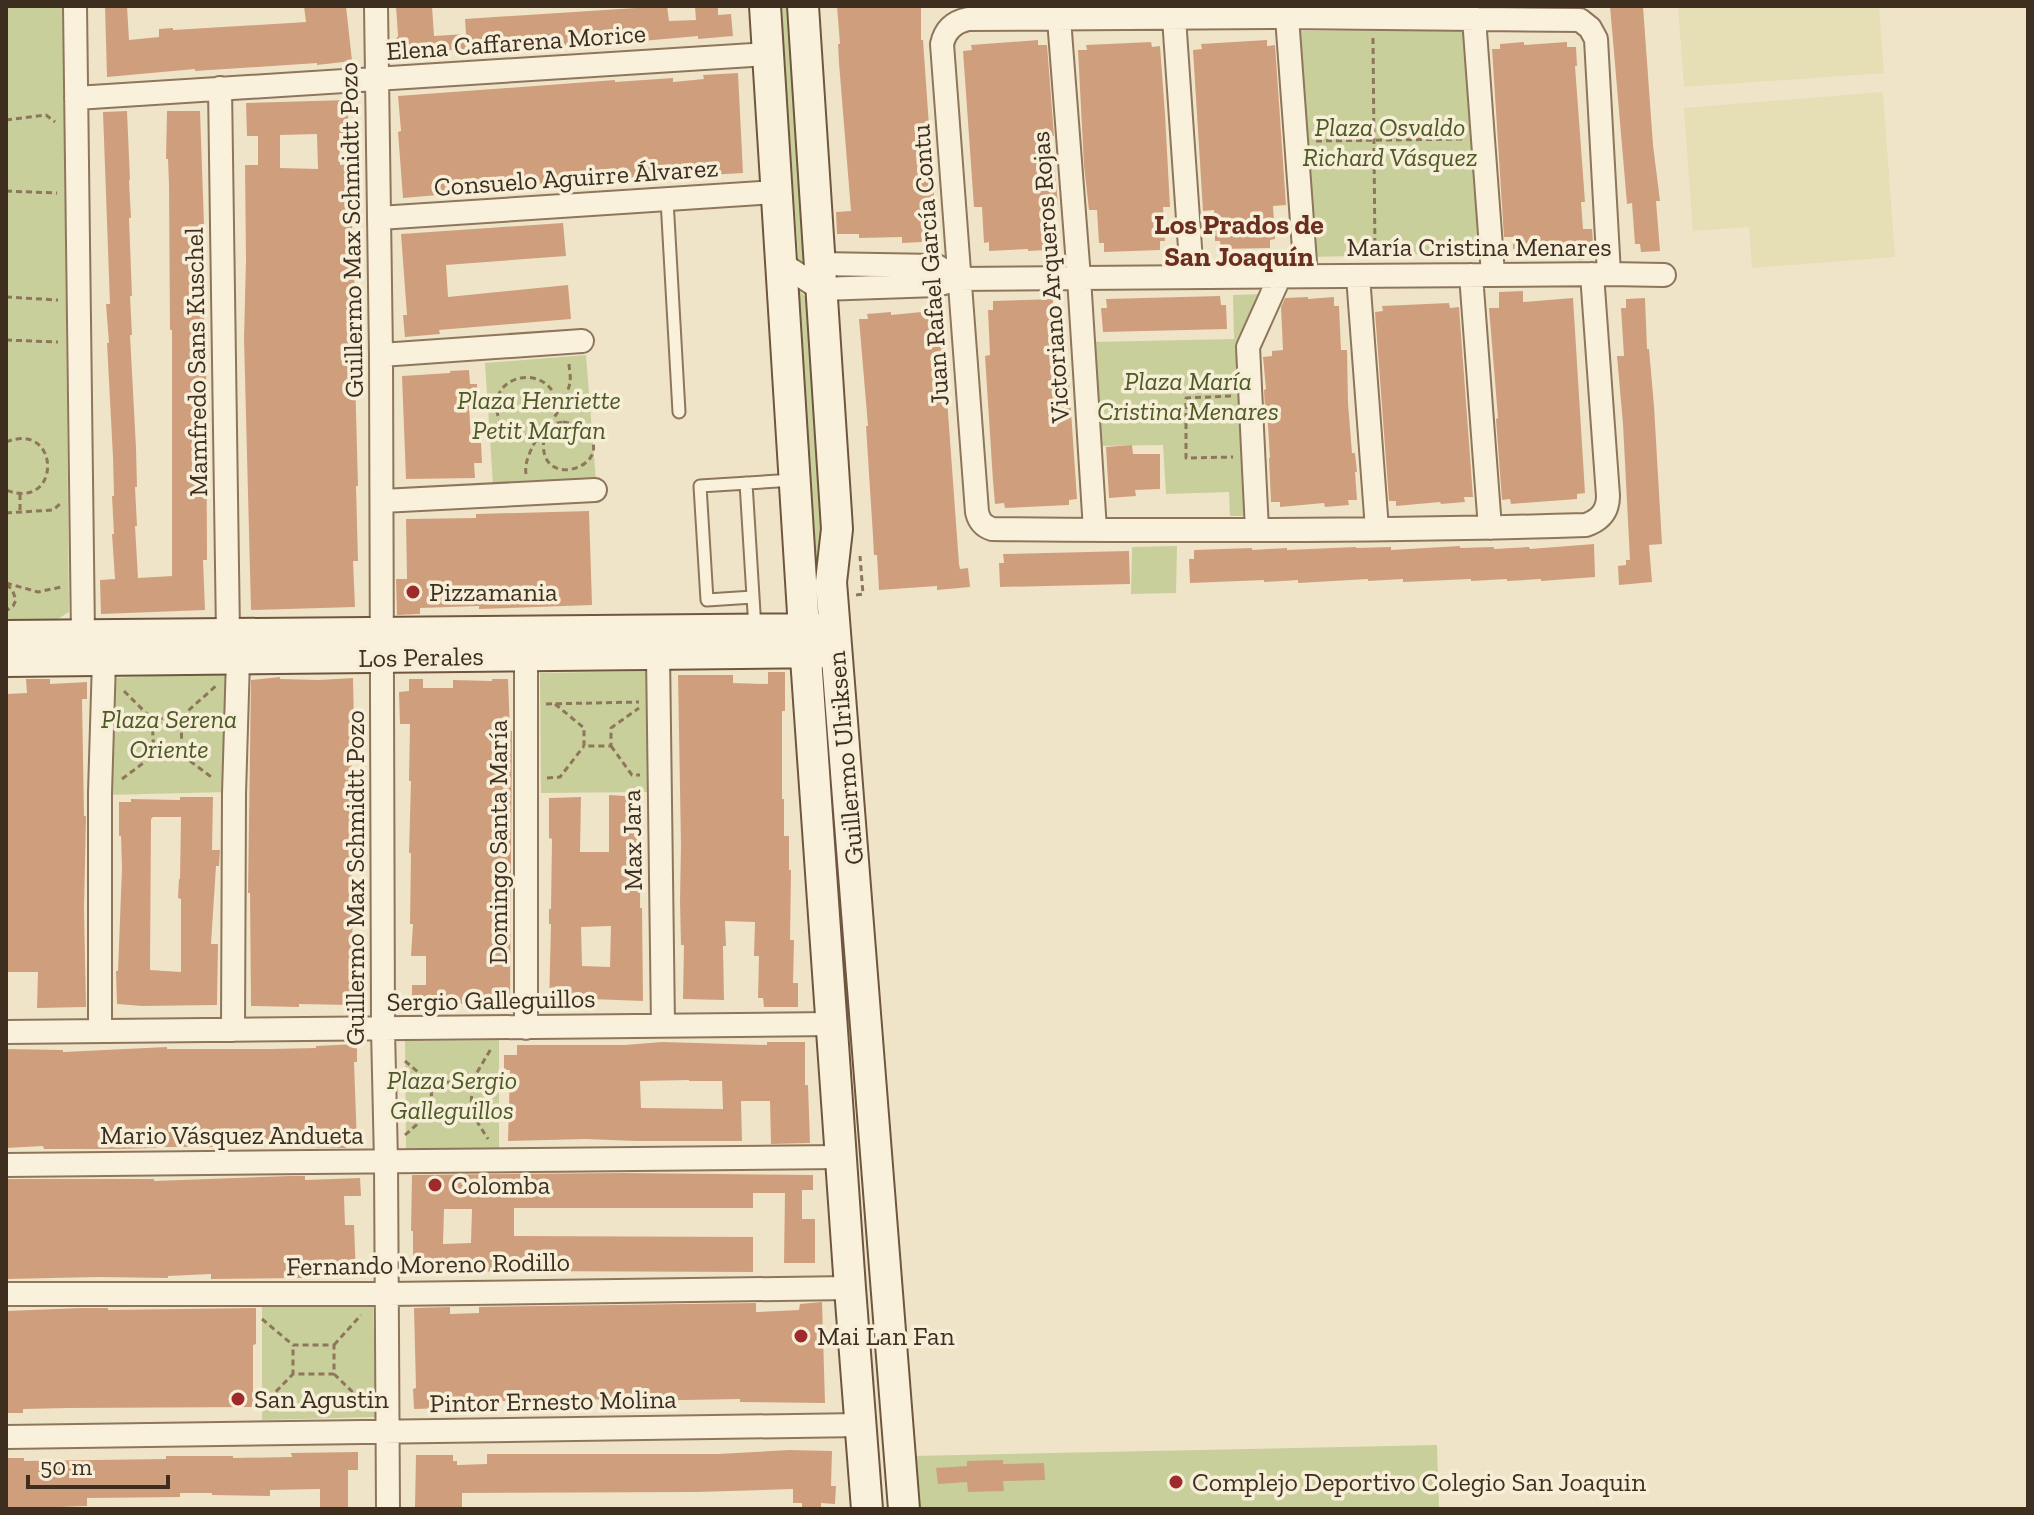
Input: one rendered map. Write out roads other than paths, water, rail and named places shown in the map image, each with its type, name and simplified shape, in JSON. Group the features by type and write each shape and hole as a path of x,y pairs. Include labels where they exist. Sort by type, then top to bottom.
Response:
{"main road":[{"name":"Guillermo Ulriksen","path":"765,6 795,480 821,640 904,1509"},
{"name":"Guillermo Ulriksen","path":"803,6 837,529 821,640 832,1024 867,1509"},
{"name":"Los Perales","path":"6,661 104,666 235,653 755,630 821,640"},
{"name":"Los Perales","path":"6,636 83,635 235,653"},
{"name":"Los Perales","path":"383,645 526,656 658,654 821,640"}],"street":[{"path":"75,6 83,635"},
{"name":"Guillermo Max Schmidtt Pozo","path":"376,6 388,1509"},
{"path":"1287,17 1306,276"},
{"path":"1174,18 1192,276"},
{"name":"Juan Rafael García Contu","path":"1174,18 1573,19 1585,23 1594,33 1608,496 1606,509 1598,519 1586,525 1257,530 992,529 981,523 977,512 958,279 944,38 951,27 968,19 1174,18"},
{"path":"1474,18 1482,139 1482,275 1490,528"},
{"name":"Victoriano Arqueros Rojas","path":"1059,19 1095,530"},
{"name":"Elena Caffarena Morice","path":"76,98 767,54"},
{"name":"Mamfredo Sans Kuschel","path":"220,88 235,653 233,1030"},
{"name":"Consuelo Aguirre Álvarez","path":"379,218 776,192"},
{"path":"782,264 820,276"},
{"name":"María Cristina Menares","path":"820,276 937,285 958,279 1664,275"},
{"path":"1257,530 1248,347 1280,276"},
{"path":"1366,276 1377,529"},
{"path":"381,355 575,341"},
{"path":"382,501 595,490"},
{"name":"Max Jara","path":"658,654 663,1025"},
{"name":"Domingo Santa María","path":"515,1028 526,779 526,656"},
{"path":"100,1031 100,793 104,666"},
{"name":"Sergio Galleguillos","path":"6,1032 233,1030 383,1036 515,1028 832,1024"},
{"name":"Mario Vásquez Andueta","path":"6,1165 386,1157 501,1161 841,1157"},
{"name":"Fernando Moreno Rodillo","path":"6,1294 387,1294 850,1288"},
{"name":"Pintor Ernesto Molina","path":"6,1437 861,1425"}],"lane":[{"path":"667,200 679,412"},
{"path":"753,597 707,600 700,486 795,480"},
{"path":"746,483 755,630"}],"place":[{"name":"Pizzamania","path":"413,592"},
{"name":"Colomba","path":"435,1185"},
{"name":"Mai Lan Fan","path":"801,1336"},
{"name":"San Agustin","path":"238,1399"},
{"name":"Complejo Deportivo Colegio San Joaquin","path":"1176,1482"}],"district":[{"name":"Los Prados de San Joaquín","path":"1239,240"}],"park label":[{"name":"Plaza Osvaldo Richard Vásquez","path":"1390,142"},
{"name":"Plaza María Cristina Menares","path":"1188,396"},
{"name":"Plaza Henriette Petit Marfan","path":"539,415"},
{"name":"Plaza Serena Oriente","path":"169,734"},
{"name":"Plaza Sergio Galleguillos","path":"452,1095"}]}
